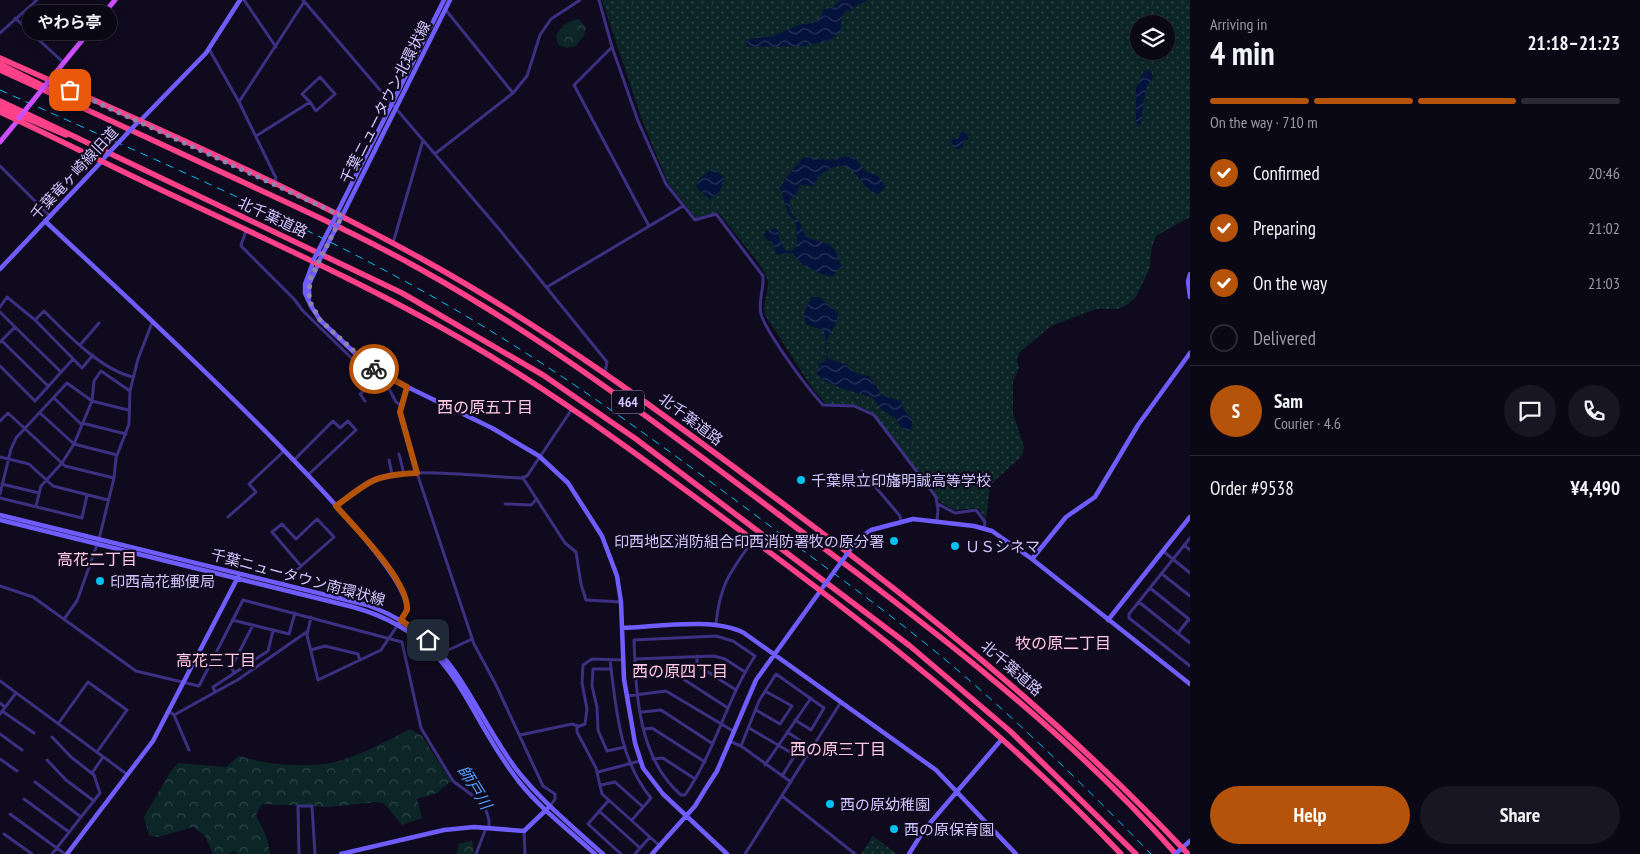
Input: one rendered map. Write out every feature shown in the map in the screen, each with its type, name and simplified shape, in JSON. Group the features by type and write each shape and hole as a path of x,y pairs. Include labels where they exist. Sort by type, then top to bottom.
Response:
{"highway":[{"name":"北千葉道路","path":"0,58 274,183 393,243 501,305 605,372 848,553 955,636 1036,706 1183,852"},
{"path":"0,64 102,117"},
{"name":"北千葉道路","path":"0,70 349,232 420,269 498,315 599,381 957,648 1183,852"},
{"name":"北千葉道路","path":"0,101 94,144 402,293 494,345 598,412 910,646 1010,731 1136,854"},
{"path":"0,107 79,141 94,144"},
{"name":"北千葉道路","path":"0,112 104,159 246,230 316,261 467,342 572,408 822,589 904,653 1003,738 1121,854"}],"main road":[{"path":"0,142 115,0"}],"street":[{"path":"0,33 37,0"},
{"name":"千葉竜ヶ崎線旧道","path":"0,269 209,49 240,0"},
{"path":"244,0 276,47"},
{"name":"千葉ニュータウン北環状線","path":"394,107 444,0"},
{"name":"千葉ニュータウン北環状線","path":"407,387 379,372 360,358 320,320 310,306 308,289 316,261 450,0"},
{"path":"436,153 513,93 527,76 540,35 551,19 580,0"},
{"path":"599,0 612,47 638,121 666,184 695,220 716,214 763,276 764,287 760,301 761,314 768,328 814,395 823,405 854,406 874,415 931,490 938,504 937,520"},
{"path":"239,102 304,1 394,107 436,153 547,287 607,362 605,372"},
{"path":"446,9 513,93"},
{"path":"15,18 64,64"},
{"path":"612,47 574,85 649,226"},
{"path":"209,49 256,136 276,178 274,183"},
{"path":"320,77 335,94 316,110 310,102 302,94 320,77"},
{"path":"256,136 310,102"},
{"path":"393,243 423,140"},
{"path":"0,166 50,216"},
{"path":"547,287 683,206"},
{"path":"45,221 285,450 385,564 405,594 407,610 381,650 318,680 306,636 311,617"},
{"path":"246,230 242,247 294,299 302,311 367,373 387,385 396,402 401,405"},
{"path":"1190,274 1188,288 1190,297"},
{"path":"0,307 7,298 34,320 82,368 93,355"},
{"path":"34,320 44,311 93,355 120,374 133,377"},
{"path":"0,312 61,372"},
{"path":"80,345 99,323"},
{"path":"64,619 77,601 98,542 114,478 117,455 129,424 128,410 133,377 152,323"},
{"path":"15,327 1,341 48,386"},
{"path":"1032,559 1066,517 1095,497 1138,425 1190,353"},
{"path":"0,366 36,401 73,359"},
{"path":"36,506 41,486 62,463 74,444 92,400 94,381 101,371 130,391"},
{"path":"365,401 360,394 374,382 375,377"},
{"path":"0,494 14,441 67,383 92,400 128,410"},
{"path":"524,854 524,831 548,808 555,799 555,794 542,786 520,735 472,639 417,473 401,418 401,405 407,387 492,428 539,456 568,484 602,536 614,567 621,602 622,660 626,696 640,761 654,785 727,854"},
{"path":"54,398 82,424 126,434"},
{"path":"336,506 372,479 392,474 417,473 523,478 527,476 572,408"},
{"path":"0,421 8,413 65,466 114,478"},
{"path":"40,413 74,444 117,455"},
{"path":"294,460 333,421 340,428 348,421 352,425 356,430 308,475"},
{"path":"228,517 256,492 250,484 285,450"},
{"path":"399,454 404,474"},
{"path":"0,457 29,464 53,486 108,500"},
{"path":"389,460 392,474"},
{"path":"862,471 900,516 901,521"},
{"path":"523,478 565,543 576,552 581,584 586,600 621,602"},
{"path":"2,484 39,493"},
{"path":"0,498 82,518 87,495"},
{"path":"505,504 531,505 537,499"},
{"path":"938,504 955,513 976,510 985,522 984,529"},
{"name":"千葉ニュータウン南環状線","path":"0,515 98,542"},
{"path":"1108,620 1190,517"},
{"path":"652,854 686,816 713,778 756,680 848,553 860,538 871,530 918,518 984,529 1003,537 1190,684"},
{"path":"280,584 301,566 334,537 317,519 296,539 282,524 272,532 301,566"},
{"name":"千葉ニュータウン南環状線","path":"0,520 238,576 365,610 398,625 440,654"},
{"path":"1190,538 1129,614 1129,618 1190,666"},
{"path":"716,624 718,602 724,583 754,540"},
{"path":"1184,545 1190,550"},
{"path":"1162,551 1190,573"},
{"path":"1162,574 1190,596"},
{"path":"10,814 66,854 145,754 172,713 184,682 238,576"},
{"name":"千葉ニュータウン南環状線","path":"238,576 366,605 401,620 428,640 440,654 512,772 595,854"},
{"path":"0,586 33,597 136,671 199,686 243,600 402,642 421,728 453,781 484,804 489,820 476,854"},
{"path":"1150,588 1189,619 1178,633"},
{"path":"1139,602 1190,643"},
{"path":"232,620 289,634 295,613"},
{"path":"622,628 716,624 739,630 930,766 957,790 1016,854"},
{"path":"235,673 232,668 253,625"},
{"path":"215,692 213,687 268,652 273,630"},
{"path":"172,713 239,679 308,631"},
{"path":"716,636 734,641 755,656 736,690 705,762 685,795 682,795 664,778 653,759 638,694 635,659 634,640 716,636"},
{"path":"440,654 472,639"},
{"path":"310,650 325,646 358,654 360,660"},
{"path":"635,659 697,656 720,657 745,672"},
{"path":"697,656 698,665 736,690"},
{"path":"520,735 572,724 578,726 586,724 588,709 582,683 583,665 592,659 622,660"},
{"path":"610,660 616,710 630,764 637,779 651,798 632,820"},
{"path":"611,669 593,669 592,686 597,707 598,730 607,751 625,747"},
{"path":"636,678 674,673 728,708"},
{"path":"741,746 765,691 776,674 824,708 809,730 795,720"},
{"path":"0,681 129,775"},
{"path":"58,724 88,682 127,710 97,752"},
{"path":"626,696 666,691 721,726 733,731"},
{"path":"756,710 780,724 792,706 765,691"},
{"path":"16,693 1,712 34,733"},
{"path":"765,765 811,698"},
{"path":"745,854 841,702"},
{"path":"0,703 5,707"},
{"path":"642,712 661,710 714,744"},
{"path":"172,713 189,750"},
{"path":"578,726 577,732 598,772 602,794 660,846"},
{"path":"645,728 652,728 705,762"},
{"path":"749,728 796,755 782,776"},
{"path":"787,732 812,748"},
{"path":"0,734 22,750"},
{"path":"52,737 70,757 92,773 100,793 52,854"},
{"path":"909,854 924,830 1003,738"},
{"path":"729,741 741,746 791,782"},
{"path":"92,773 103,757"},
{"path":"653,759 663,758 695,780"},
{"path":"0,759 17,772"},
{"path":"47,760 66,780 94,801"},
{"path":"598,772 640,761"},
{"path":"35,782 81,817"},
{"path":"601,785 615,782 643,807"},
{"path":"782,796 854,854"},
{"path":"24,799 70,832"},
{"path":"609,800 588,824 621,854"},
{"path":"298,854 298,806 312,806 315,854"},
{"name":"千葉ニュータウン南環状線","path":"548,808 603,854"},
{"path":"599,811 640,848"},
{"path":"341,854 444,830 474,827 524,831"},
{"path":"4,834 32,854"},
{"path":"635,854 650,837"},
{"path":"1183,852 1190,841"}],"green space":[{"path":"602,0 1190,0 1190,217 1156,236 1152,246 1149,270 1136,297 1127,305 1119,309 1096,309 1051,326 1020,352 1017,359 1019,368 1013,381 1013,413 1024,447 1021,457 990,485 986,520 978,508 954,510 940,502 873,414 861,407 826,404 814,391 765,315 764,305 768,281 761,267 746,246 718,212 696,218 668,183 642,120"},
{"path":"579,19 586,28 584,35 576,46 566,48 558,45 556,36 560,29 568,22"},
{"path":"410,729 422,736 451,781 437,793 417,799 422,818 402,825 385,804 377,802 329,807 262,804 256,815 267,838 270,854 237,854 235,851 228,854 213,854 205,836 193,827 158,837 149,835 144,817 171,771 178,763 226,767 239,756 263,762 315,765 339,761 358,755"},
{"path":"873,836 897,854 861,854"},
{"path":"472,840 474,854 456,854 459,844"}],"water":[{"path":"841,0 868,0 845,12 842,18 840,33 827,41 806,46 747,47 746,43 749,39 773,36 799,25 812,23 819,19 823,10 833,7"},
{"path":"1144,71 1151,71 1153,77 1147,87 1141,124 1138,127 1136,122 1136,88"},
{"path":"962,131 967,134 969,139 964,141 962,148 957,150 952,145 951,140 954,138 958,139"},
{"path":"812,157 824,160 846,157 854,158 865,171 879,177 885,187 880,194 872,191 851,169 844,166 836,167 820,175 815,186 800,185 795,196 789,200 790,212 799,221 805,236 829,244 836,252 844,268 838,268 835,275 829,277 804,266 793,253 777,255 772,242 767,240 764,235 765,231 775,228 778,230 778,235 785,250 791,251 797,246 796,223 788,213 780,188 790,172 803,158"},
{"path":"712,169 720,173 724,178 720,191 710,200 696,187 700,178"},
{"path":"814,296 819,297 838,313 826,345 829,359 847,365 855,373 869,376 883,396 901,401 904,410 913,420 911,431 902,429 896,419 880,408 873,398 824,381 816,372 820,363 826,361 825,334 823,330 807,325 803,316 811,298"}],"waterway":[{"name":"師戸川","path":"451,751 480,787 490,809 491,822 484,854"}],"railway":[{"path":"0,90 220,189 329,241 435,298 522,350 689,466 926,644 1026,731 1151,854"}],"way so far":[{"path":"70,90 342,216 310,279 308,289 310,306 320,320 374,369"}],"place":[{"name":"やわら亭","path":"70,90"},
{"name":"千葉県立印旛明誠高等学校","path":"801,480"},
{"name":"印西地区消防組合印西消防署牧の原分署","path":"894,541"},
{"name":"ＵＳシネマ","path":"955,546"},
{"name":"印西高花郵便局","path":"100,581"},
{"name":"西の原幼稚園","path":"830,804"},
{"name":"西の原保育園","path":"894,829"}],"district":[{"name":"西の原五丁目","path":"485,407"},
{"name":"高花二丁目","path":"97,559"},
{"name":"牧の原二丁目","path":"1063,643"},
{"name":"高花三丁目","path":"216,660"},
{"name":"西の原四丁目","path":"680,671"},
{"name":"西の原三丁目","path":"838,749"}],"route":[{"path":"374,369 407,387 400,412 417,473 390,474 372,479 336,506 385,564 405,594 407,610 401,620 428,640"}]}
